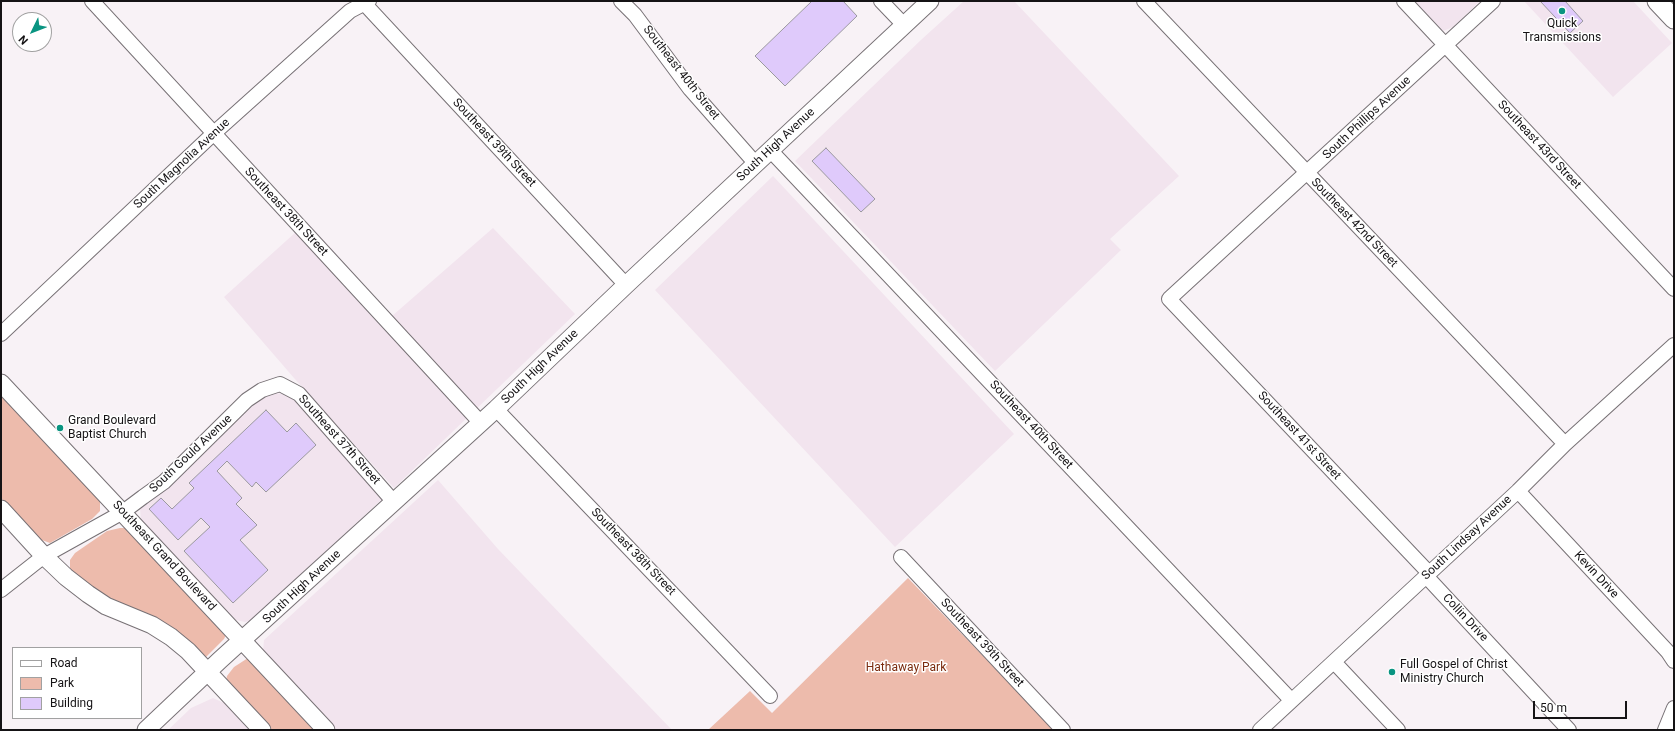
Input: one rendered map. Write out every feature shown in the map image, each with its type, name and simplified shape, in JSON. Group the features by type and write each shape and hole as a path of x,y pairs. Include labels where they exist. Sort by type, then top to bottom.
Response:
{"main road":[{"path":"1657,1 1674,19"}],"street":[{"name":"Southeast 38th Street","path":"92,1 480,422"},
{"name":"Southeast 40th Street","path":"622,1 635,15 690,89 756,164"},
{"path":"882,1 904,25"},
{"name":"South High Avenue","path":"146,730 480,422 496,409 626,285 930,1"},
{"name":"Southeast 42nd Street","path":"1144,1 1565,444"},
{"name":"Southeast 43rd Street","path":"1404,1 1674,289"},
{"name":"South Phillips Avenue","path":"1169,299 1493,1"},
{"name":"South Magnolia Avenue","path":"1,334 214,134 350,11 365,2"},
{"name":"Southeast 39th Street","path":"365,2 626,285"},
{"name":"Southeast 40th Street","path":"770,150 1291,700"},
{"name":"Southeast 41st Street","path":"1169,299 1428,574"},
{"name":"South Lindsay Avenue","path":"1260,730 1518,491 1565,444 1674,345"},
{"name":"Southeast Grand Boulevard","path":"1,383 326,730"},
{"name":"South Gould Avenue","path":"1,590 44,556 123,512 164,482 247,400 262,390 280,384"},
{"name":"Southeast 37th Street","path":"280,384 299,394 394,501"},
{"name":"Southeast 38th Street","path":"496,409 770,696"},
{"name":"Kevin Drive","path":"1518,491 1668,652 1674,661"},
{"path":"1,509 44,556 66,577 106,606 152,625 171,637 188,651 262,730"},
{"name":"Southeast 39th Street","path":"901,557 1063,730"},
{"name":"Collin Drive","path":"1428,574 1569,730"},
{"path":"1334,662 1398,730"},
{"path":"1665,730 1674,708"}],"shaded area":[{"path":"964,1 1014,1 1179,176 1110,239 1121,250 995,371 795,161 922,39"},
{"path":"1414,1 1480,1 1453,27 1443,31"},
{"path":"1524,1 1633,1 1672,43 1613,97"},
{"path":"773,176 1014,434 895,547 655,290"},
{"path":"307,222 392,316 493,228 575,314 394,488 294,378 224,297"},
{"path":"271,393 286,394 295,401 383,498 253,620 245,622 236,620 227,612 141,521 140,508 252,404"},
{"path":"438,480 498,549 672,730 335,730 263,651 264,640"},
{"path":"213,698 224,703 249,730 168,730 191,708"}],"green space":[{"path":"1,390 100,498 100,511 92,519 50,543 39,539 1,498"},
{"path":"126,528 226,635 224,639 206,657 108,602 77,579 70,569 70,560 75,553 107,531"},
{"name":"Hathaway Park","path":"908,578 1054,730 708,730 750,691 772,713"},
{"path":"248,658 319,730 270,730 226,681 227,676 234,667"}],"building":[{"path":"812,1 843,1 857,16 785,86 755,56"},
{"name":"Quick Transmissions","path":"1540,1 1565,1 1583,21 1570,33"},
{"path":"826,148 875,199 861,212 812,161"},
{"path":"266,410 287,432 296,423 316,445 266,492 256,482 252,487 227,461 217,471 242,498 236,504 257,525 240,540 268,570 233,603 184,551 210,527 201,518 178,540 149,509 161,498 172,509 194,488 189,483"}],"place":[{"name":"Quick Transmissions","path":"1562,11"},
{"name":"Grand Boulevard Baptist Church","path":"60,428"},
{"name":"Full Gospel of Christ Ministry Church","path":"1392,672"}]}
